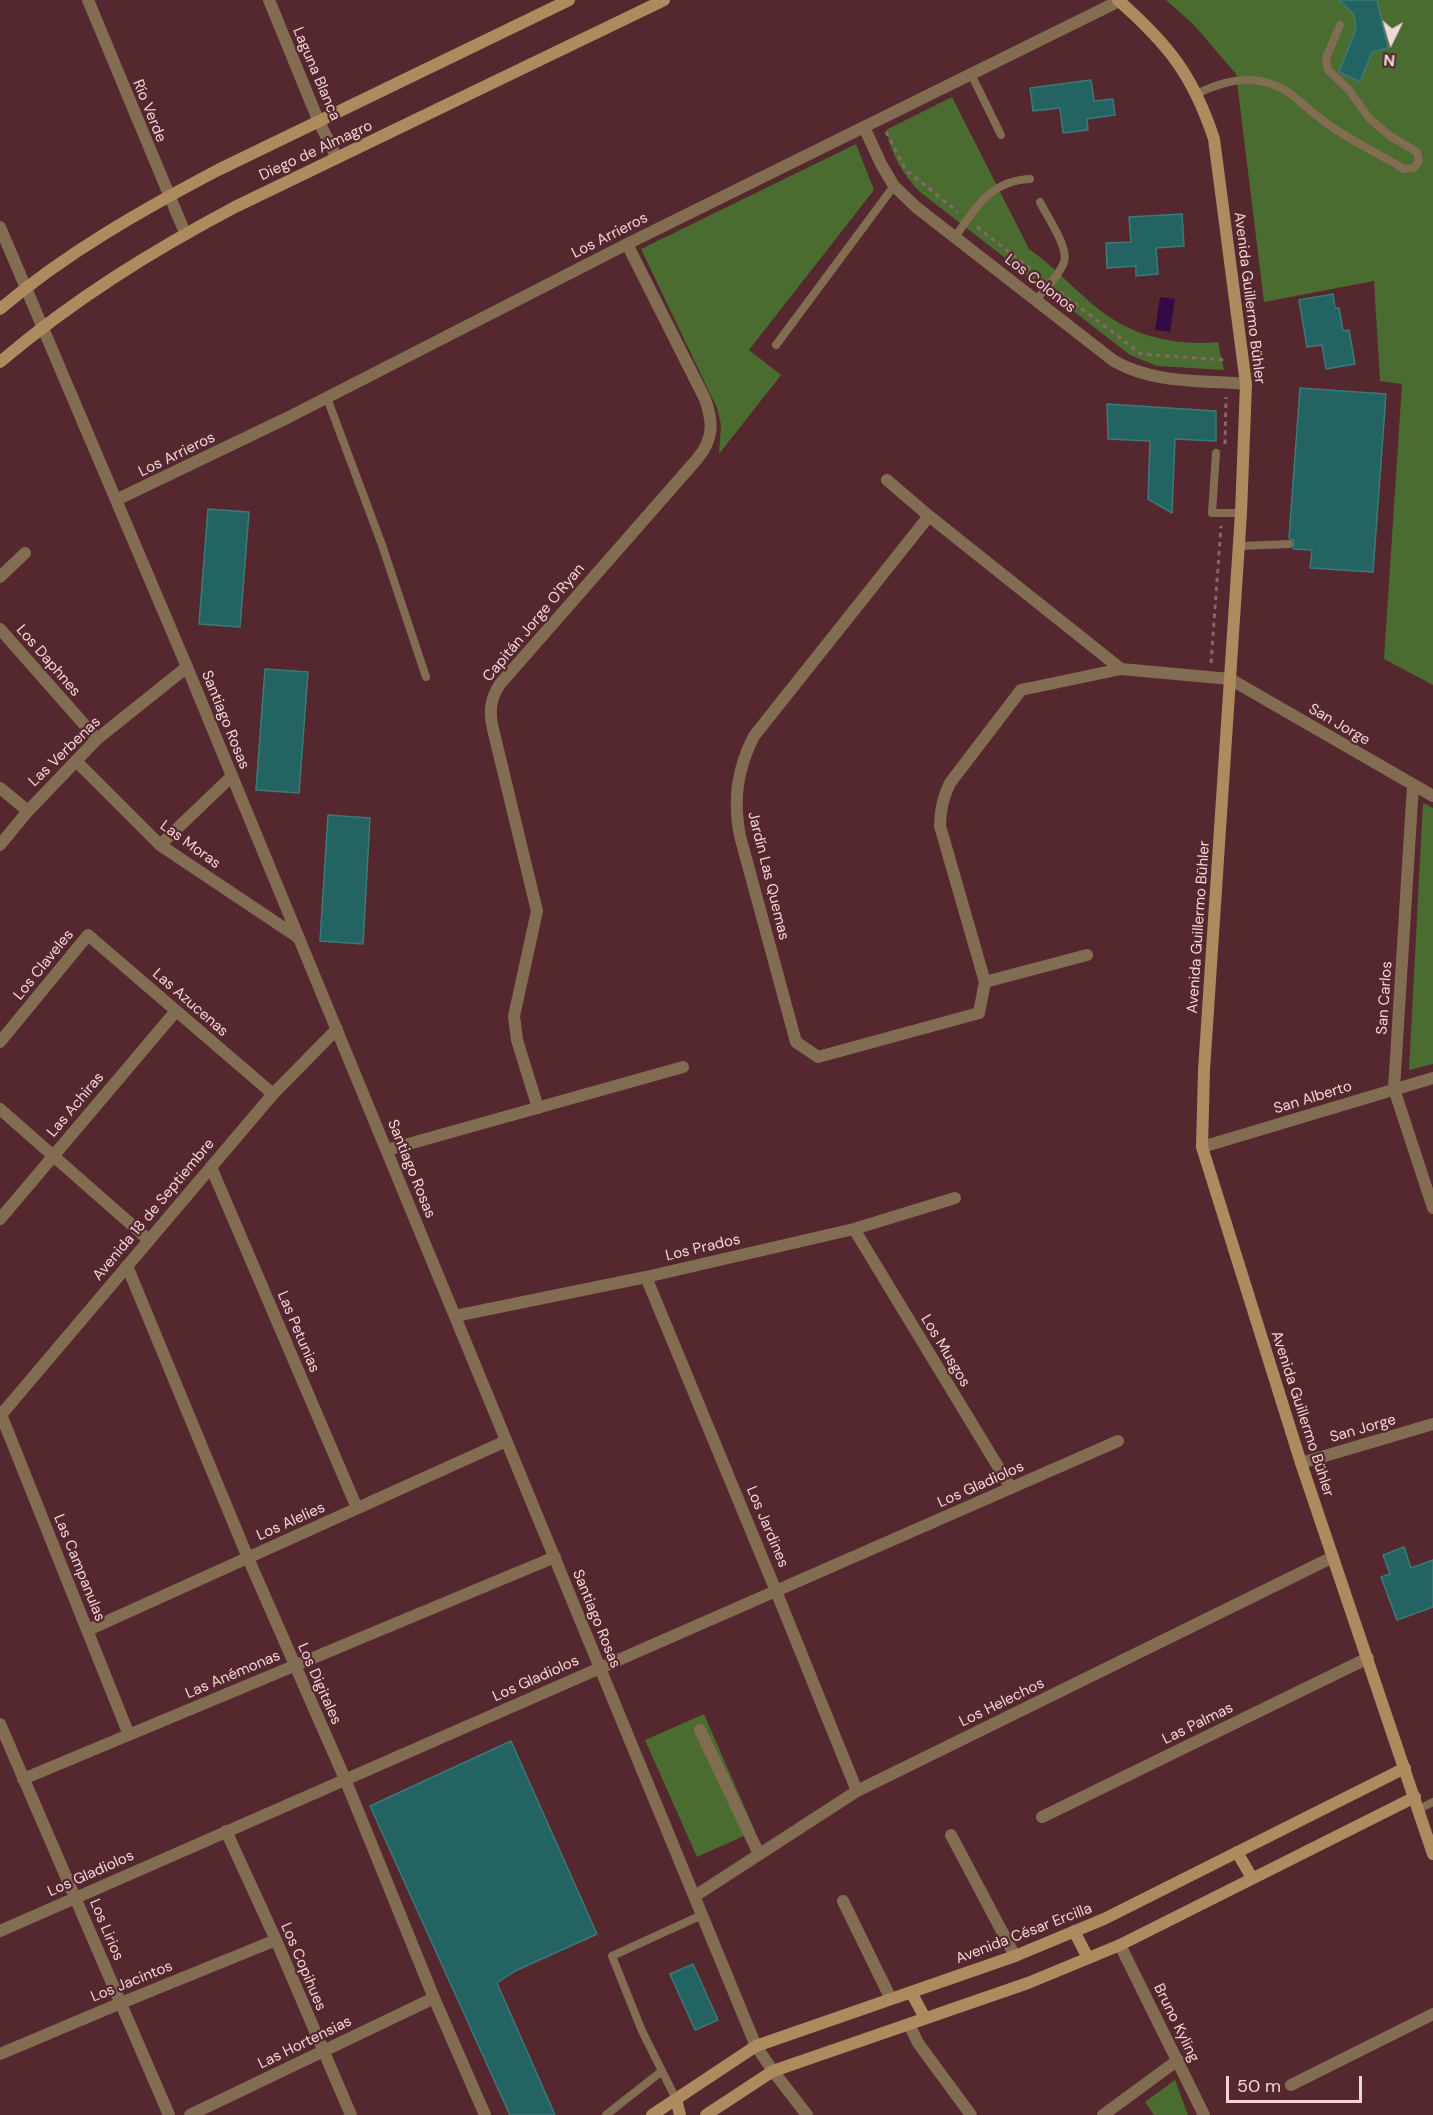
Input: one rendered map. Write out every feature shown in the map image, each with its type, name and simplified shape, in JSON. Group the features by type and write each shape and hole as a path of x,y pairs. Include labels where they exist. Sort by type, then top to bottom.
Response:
{"main road":[{"name":"Diego de Almagro","path":"0,309 69,256 168,196 569,0"},
{"name":"Diego de Almagro","path":"0,362 42,326 86,294 184,233 664,0"},
{"name":"Avenida Guillermo Bühler","path":"1119,1 1152,30 1167,47 1197,94 1214,139 1246,384 1239,546 1204,1070 1202,1147 1301,1463 1433,1854"},
{"name":"Avenida César Ercilla","path":"652,2115 756,2046 1015,1956 1104,1919 1405,1768"},
{"path":"706,2115 773,2071 1028,1983 1120,1945 1252,1878 1417,1803"},
{"path":"1237,1852 1252,1878"},
{"path":"1074,1931 1088,1958"},
{"path":"910,1992 924,2018"},
{"path":"676,2099 680,2115"}],"street":[{"name":"Río Verde","path":"88,0 184,233"},
{"name":"Laguna Blanca","path":"269,0 319,122 337,158"},
{"name":"Los Arrieros","path":"116,500 327,398 627,244 1119,1"},
{"name":"Los Colonos","path":"864,127 894,186 916,207 1114,361 1136,372 1161,378 1246,384"},
{"name":"Santiago Rosas","path":"0,227 188,667 756,2046 807,2115"},
{"name":"Capitán Jorge O'Ryan","path":"538,1108 517,1040 514,1017 537,911 493,729 491,701 500,684 698,458 707,444 712,427 705,399 627,244"},
{"path":"887,480 1121,669"},
{"name":"Jardín Las Quemas","path":"930,516 754,736 743,759 737,783 736,819 796,1042 818,1057 980,1013 985,982 940,826 940,815 950,783 1022,690 1121,669 1230,679"},
{"path":"0,577 25,553"},
{"name":"Los Daphnes","path":"0,629 97,739"},
{"name":"Las Verbenas","path":"0,845 27,811 97,739 188,667"},
{"name":"San Jorge","path":"1230,679 1433,796"},
{"name":"Las Moras","path":"76,761 160,845 299,938"},
{"path":"160,845 232,776"},
{"name":"San Carlos","path":"1413,785 1394,1089 1433,1208"},
{"path":"0,788 27,811"},
{"name":"Las Azucenas","path":"88,935 273,1094"},
{"name":"Los Claveles","path":"0,1042 88,935"},
{"path":"985,982 1087,955"},
{"name":"Las Achiras","path":"0,1218 176,1011"},
{"name":"Avenida 18 de Septiembre","path":"1,1414 273,1094 337,1029"},
{"path":"387,1150 683,1067"},
{"name":"San Alberto","path":"1202,1147 1433,1078"},
{"path":"0,1110 149,1240"},
{"name":"Las Petunias","path":"211,1167 357,1508"},
{"name":"Los Prados","path":"455,1316 854,1229 955,1198"},
{"name":"Los Musgos","path":"854,1229 1011,1488"},
{"name":"Los Digitales","path":"127,1266 248,1558 345,1779 434,1998 485,2115"},
{"name":"Los Jardines","path":"646,1276 857,1791"},
{"name":"Las Campanulas","path":"1,1414 129,1735"},
{"name":"San Jorge","path":"1301,1463 1433,1424"},
{"name":"Los Alelies","path":"88,1630 506,1441"},
{"name":"Los Gladiolos","path":"0,1930 1118,1441"},
{"name":"Las Anémonas","path":"23,1779 555,1557"},
{"name":"Los Helechos","path":"695,1896 857,1791 1333,1557"},
{"name":"Las Palmas","path":"1042,1816 1368,1658"},
{"name":"Los Lirios","path":"0,1724 169,2115"},
{"path":"700,1730 759,1854"},
{"name":"Los Copihues","path":"226,1831 276,1940 351,2115"},
{"path":"951,1835 1015,1956"},
{"path":"843,1900 891,1999"},
{"name":"Los Jacintos","path":"0,2054 276,1940"},
{"name":"Bruno Kyling","path":"1120,1945 1204,2115"},
{"name":"Las Hortensias","path":"190,2115 215,2109 323,2051 434,1998"},
{"path":"1292,2085 1433,2014"},
{"path":"909,2024 918,2043 971,2115"},
{"path":"1103,2115 1178,2060"}],"lane":[{"path":"1197,94 1224,82 1261,80 1290,94 1344,135 1404,170 1414,168 1419,161 1417,152 1390,136 1374,123 1348,90 1328,70 1326,58 1341,25"},
{"path":"971,74 1001,135"},
{"path":"955,237 984,198 998,187 1011,181 1029,179"},
{"path":"776,345 894,186"},
{"path":"1036,300 1062,266 1064,250 1040,202"},
{"path":"327,398 382,545 426,677"},
{"path":"1216,453 1212,513 1241,513"},
{"path":"1239,546 1289,544"},
{"path":"1417,1803 1433,1802"},
{"path":"676,2099 642,2031 612,1956 702,1915"},
{"path":"606,2115 662,2071"}],"path":[{"path":"880,119 906,170 1131,348 1141,354 1226,360 1226,349"},
{"path":"1224,446 1226,382"},
{"path":"1209,677 1222,513"}],"green space":[{"path":"1166,0 1433,0 1433,685 1384,659 1402,384 1380,381 1374,281 1264,302 1236,74 1194,25"},
{"path":"952,97 1029,249 1109,317 1138,332 1185,342 1218,342 1224,370 1157,366 1130,355 920,192 899,164 886,130"},
{"path":"856,144 874,190 749,350 781,375 719,454 721,425 717,408 641,249"},
{"path":"1423,803 1433,808 1433,1064 1409,1070"},
{"path":"704,1714 755,1831 697,1857 645,1740"},
{"path":"1175,2080 1188,2115 1154,2115 1145,2102"}],"shaded area":[{"path":"1160,297 1175,299 1170,332 1155,330"}],"building":[{"path":"1339,0 1377,0 1388,48 1372,52 1360,82 1339,72 1356,29 1354,15"},
{"path":"1091,80 1094,101 1113,99 1115,115 1087,119 1088,130 1063,133 1060,108 1033,111 1030,88"},
{"path":"1182,214 1184,246 1156,248 1158,274 1136,276 1136,266 1107,268 1106,243 1131,242 1129,217"},
{"path":"1333,294 1335,308 1339,308 1343,331 1349,330 1355,364 1326,369 1322,345 1307,347 1299,300"},
{"path":"1300,388 1386,394 1373,572 1310,568 1312,550 1293,549 1294,541 1289,538"},
{"path":"1107,404 1216,411 1216,441 1175,439 1172,513 1148,499 1150,441 1108,439"},
{"path":"208,509 249,512 240,627 199,624"},
{"path":"265,669 308,672 299,793 256,790"},
{"path":"328,815 370,818 363,944 320,941"},
{"path":"1404,1547 1411,1568 1433,1560 1433,1607 1397,1620 1381,1577 1390,1574 1383,1555"},
{"path":"511,1741 597,1934 515,1971 497,1983 555,2115 510,2115 370,1806"},
{"path":"693,1964 718,2020 695,2030 670,1974"}]}
